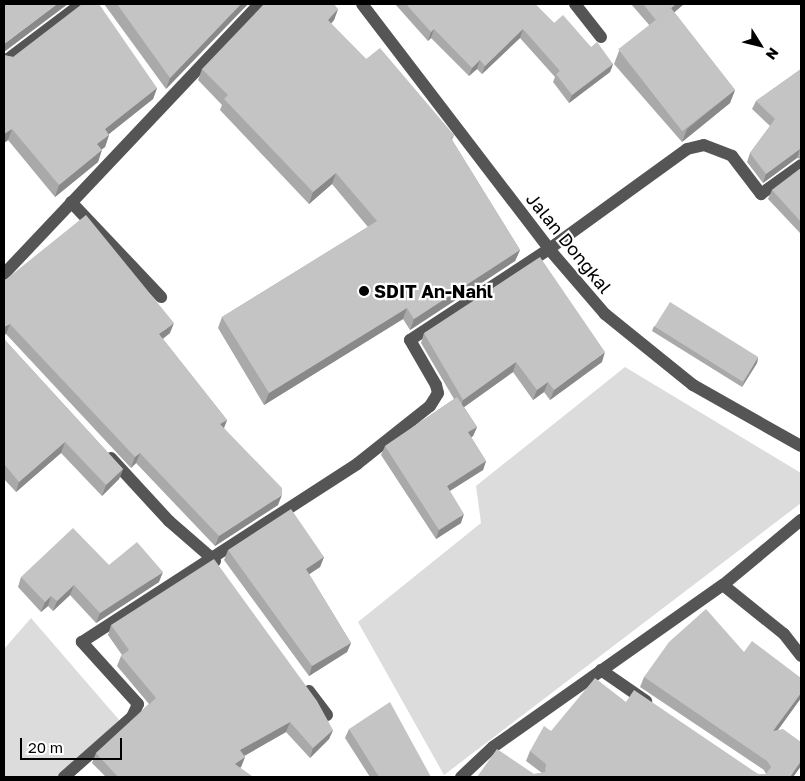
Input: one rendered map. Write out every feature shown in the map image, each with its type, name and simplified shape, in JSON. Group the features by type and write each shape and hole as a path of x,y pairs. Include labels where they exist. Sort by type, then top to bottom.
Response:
{"street":[{"path":"4,62 81,4"},
{"path":"4,274 71,202 161,97 259,4"},
{"name":"Jalan Dongkal","path":"362,4 549,249 605,314 666,367 730,410 801,446"},
{"path":"575,4 601,36"},
{"path":"64,777 132,717 138,704 82,642 211,555 357,464 430,406 438,393 436,385 410,340 549,249 686,149 704,144 732,156 761,194 801,165"},
{"path":"71,202 161,297"},
{"path":"101,447 169,521 211,555 223,571"},
{"path":"461,777 493,747 723,585 801,520"},
{"path":"723,585 784,634 801,656"},
{"path":"601,670 656,708"},
{"path":"298,675 327,715"},
{"path":"493,747 507,757"}],"shaded area":[{"path":"625,367 801,473 801,503 444,775 358,622 481,523 476,486"},
{"path":"31,618 120,721 67,777 4,777 4,649"}],"building":[{"path":"4,4 57,4 4,44"},
{"path":"82,4 99,4 157,88 105,129 109,135 97,144 102,150 59,185 12,129 4,134 4,55 13,57"},
{"path":"117,4 241,4 170,78"},
{"path":"264,4 334,4 338,9 328,20 366,59 380,48 454,135 451,138 520,250 414,319 407,308 269,393 222,317 377,221 336,173 313,192 224,99 228,95 202,69"},
{"path":"406,4 535,4 554,23 563,15 591,47 597,42 613,64 572,95 556,74 560,71 523,29 485,66 480,60 472,68 434,29 431,32"},
{"path":"643,4 676,4 656,20"},
{"path":"671,8 735,90 682,131 618,49"},
{"path":"801,69 801,149 766,174 750,153 775,119 756,101"},
{"path":"801,168 801,222 772,190"},
{"path":"86,215 174,323 159,334 227,420 220,424 282,488 282,495 219,536 140,453 135,457 10,324 4,327 4,281"},
{"path":"540,257 605,352 554,390 548,382 537,390 516,362 463,400 424,333"},
{"path":"670,302 758,357 743,382 655,327"},
{"path":"4,339 123,469 106,485 65,442 19,482 4,464"},
{"path":"457,397 477,427 468,432 486,461 447,486 464,514 439,530 385,446"},
{"path":"291,509 324,557 306,569 351,643 312,666 228,550"},
{"path":"73,528 109,565 137,542 163,572 100,613 74,585 57,601 51,596 45,602 21,577"},
{"path":"214,559 317,701 333,730 313,748 290,722 240,750 245,757 235,764 253,777 118,777 96,753 156,698 121,656 129,650 111,625"},
{"path":"706,609 744,652 752,641 801,678 801,693 773,731 783,729 801,742 801,761 790,777 477,777 497,749 534,774 545,772 546,764 530,751 544,726 551,731 595,678 626,702 634,690 758,774 766,774 771,767 767,761 644,677 669,642"},
{"path":"390,702 431,777 379,777 349,729"}],"place":[{"name":"SDIT An-Nahl","path":"364,291"}]}
